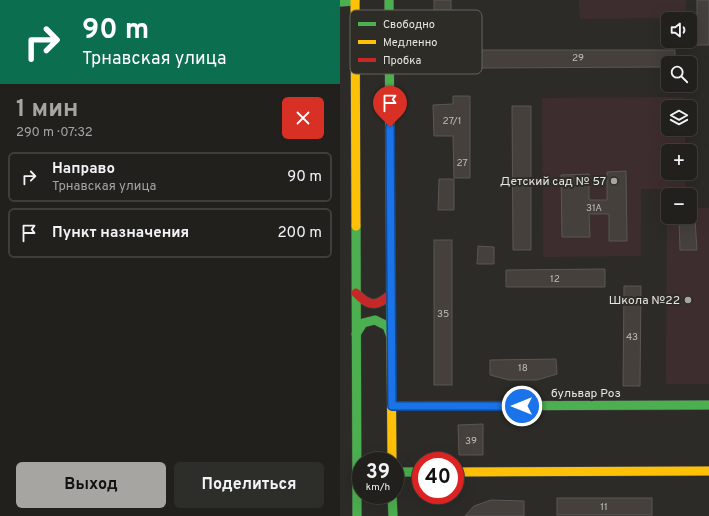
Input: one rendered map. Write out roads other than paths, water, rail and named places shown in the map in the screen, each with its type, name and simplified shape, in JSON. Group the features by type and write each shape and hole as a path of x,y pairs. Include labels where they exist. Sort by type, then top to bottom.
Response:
{"main road":[{"path":"390,0 390,10"},
{"path":"340,2 355,1"},
{"path":"355,74 357,516"},
{"path":"390,74 392,452"},
{"path":"356,293 363,302 373,305 384,302 391,294"},
{"path":"356,334 363,323 375,320 387,326 392,338"},
{"name":"бульвар Роз","path":"392,406 709,405"},
{"path":"464,472 709,471"},
{"path":"392,504 393,516"}],"place":[{"name":"Детский сад № 57","path":"614,181"},
{"name":"Школа №22","path":"688,300"}]}
